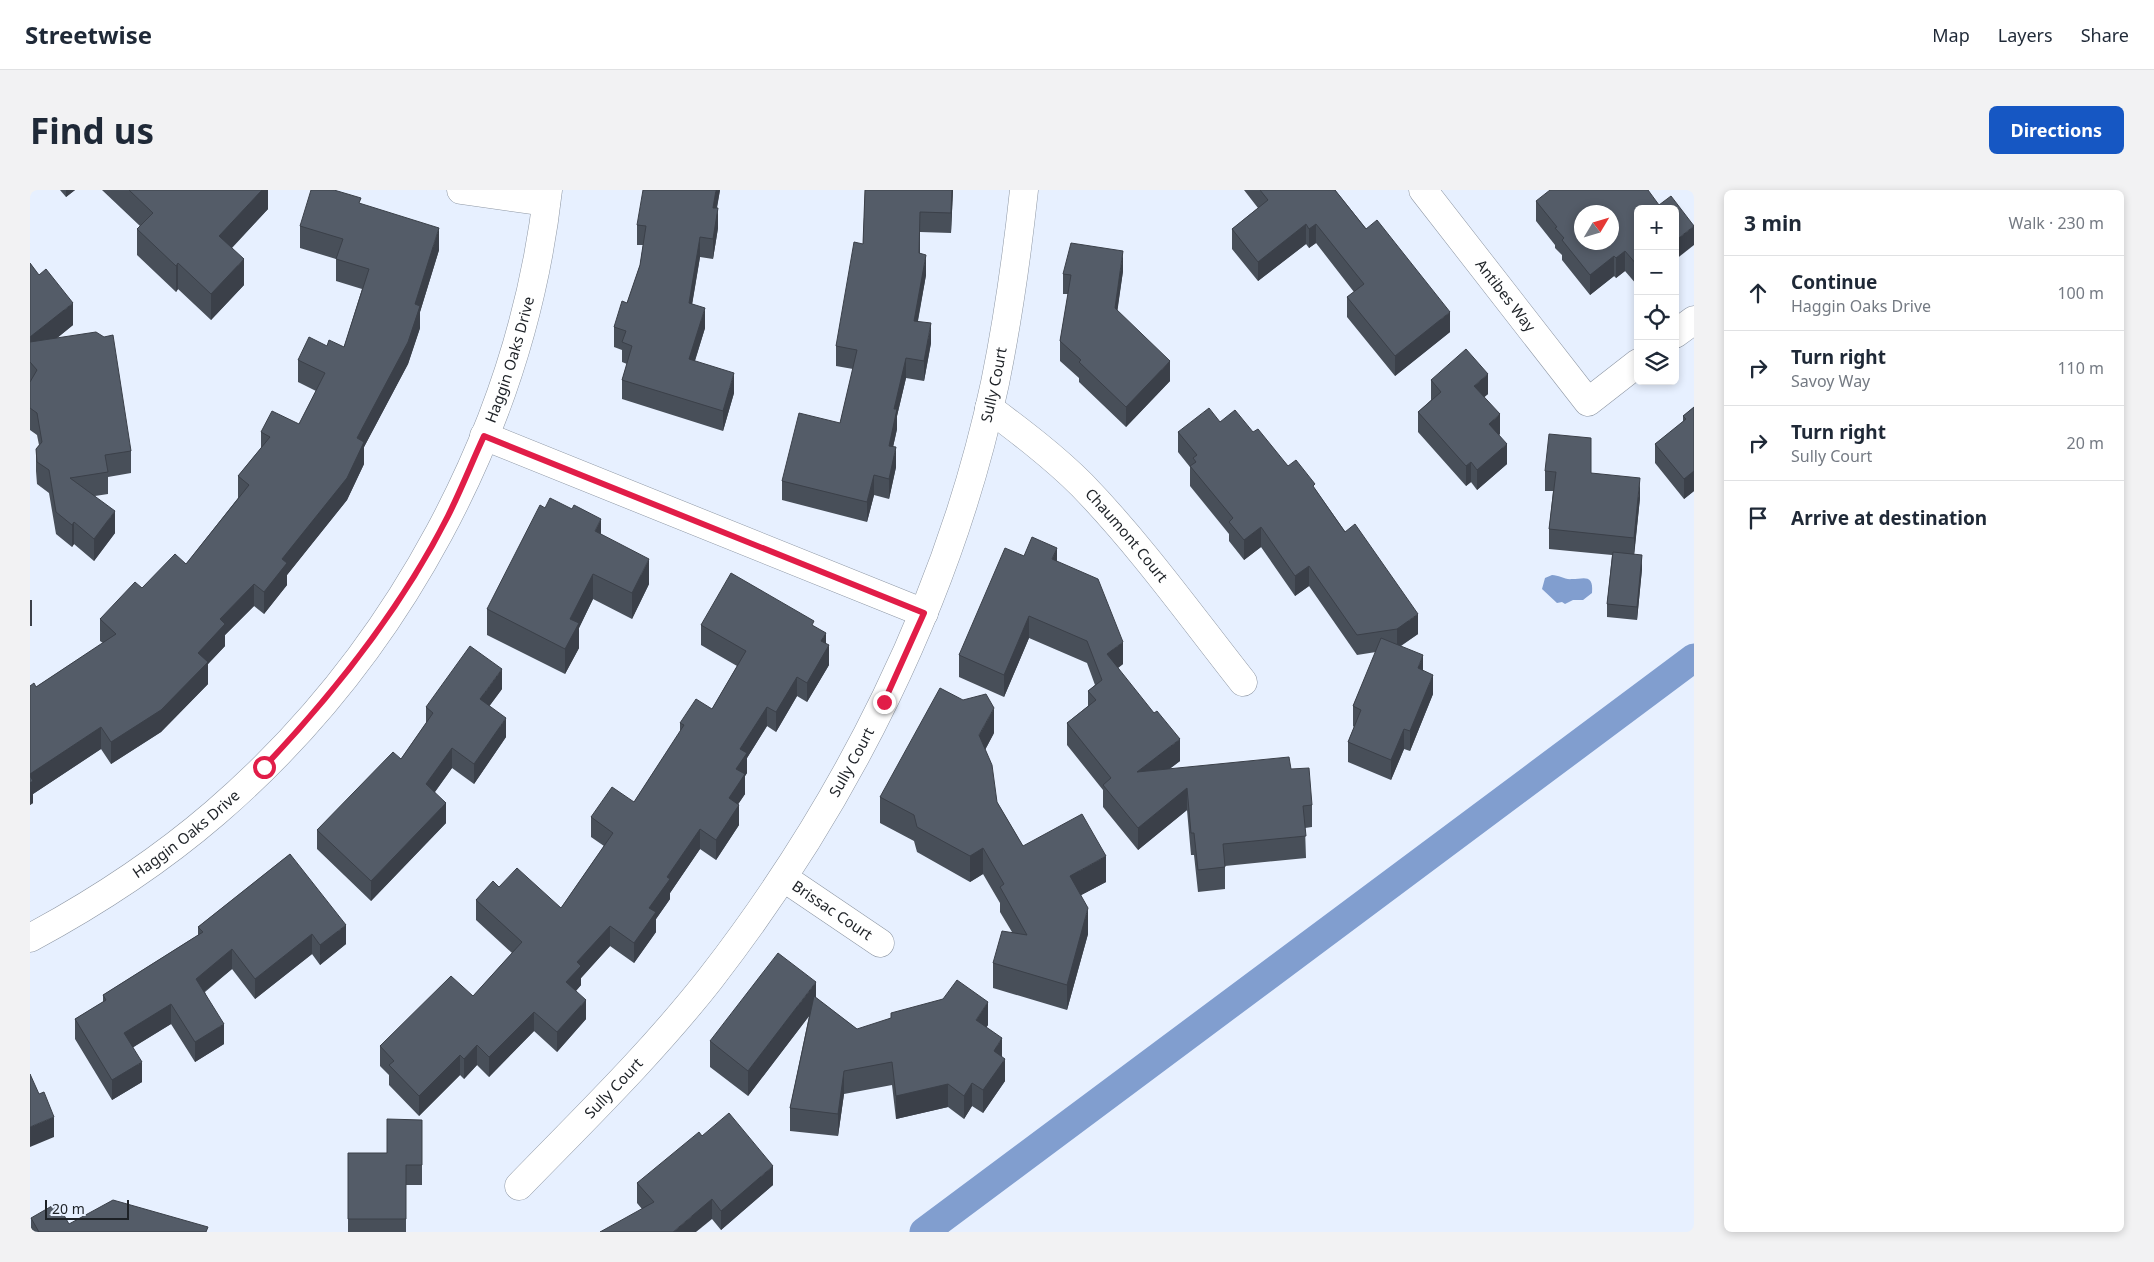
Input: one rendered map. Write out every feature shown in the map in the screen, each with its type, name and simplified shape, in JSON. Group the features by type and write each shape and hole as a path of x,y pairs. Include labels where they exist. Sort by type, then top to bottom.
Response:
{"street":[{"path":"461,190 547,196"},
{"name":"Sully Court","path":"519,1186 642,1058 703,988 784,878 837,792 884,702 924,613 966,493 989,408 1013,282 1024,190"},
{"name":"Antibes Way","path":"1423,190 1588,402 1634,366"},
{"name":"Haggin Oaks Drive","path":"30,938 75,914 147,866 199,825 264,767 313,715 367,648 414,576 448,516 484,436 513,355 534,272 547,196"},
{"path":"1679,331 1694,320"},
{"name":"Chaumont Court","path":"989,408 1021,432 1081,484 1107,512 1126,533 1243,682"},
{"path":"484,436 924,613"},
{"name":"Brissac Court","path":"784,878 880,943"}],"water":[{"path":"1552,575 1569,579 1587,578 1591,582 1592,593 1583,600 1573,600 1565,604 1562,602 1557,603 1542,589 1545,578"}],"building":[{"path":"129,190 262,190 219,236 244,259 211,294 178,263 176,266 137,229 153,213"},
{"path":"311,190 334,190 361,198 359,203 439,228 415,304 420,306 408,342 357,438 364,442 347,478 282,559 287,563 264,592 254,584 220,619 225,624 198,653 208,662 161,710 111,742 101,727 30,774 30,686 34,683 36,687 116,634 100,619 135,582 142,588 175,554 186,564 249,485 238,476 270,437 261,432 272,411 299,424 325,373 298,360 309,337 327,346 329,340 344,347 369,269 336,259 343,239 300,226"},
{"path":"643,190 716,190 713,208 718,208 713,239 700,237 689,303 705,308 689,359 734,373 723,411 622,380 632,346 622,342 626,331 614,327 622,301 627,303 640,265 646,226 637,225"},
{"path":"865,190 952,190 951,213 920,212 919,253 926,255 914,321 931,323 924,361 906,358 894,409 897,409 889,446 896,447 889,479 874,475 867,502 782,481 799,413 840,423 857,350 836,346 854,242 863,244"},
{"path":"1260,190 1335,190 1366,229 1377,220 1450,312 1395,356 1347,297 1364,284 1316,224 1309,229 1306,224 1258,262 1232,229 1268,200"},
{"path":"1550,190 1648,190 1659,205 1634,205 1634,262 1625,251 1616,258 1614,256 1590,275 1562,240 1564,238 1555,228 1557,227 1536,201"},
{"path":"1671,196 1678,205 1659,205"},
{"path":"1679,206 1694,226 1679,238"},
{"path":"1071,243 1123,251 1115,308 1170,361 1126,407 1060,341 1071,275 1063,274"},
{"path":"30,263 39,275 46,269 73,303 30,337"},
{"path":"96,332 104,337 113,335 131,451 105,455 108,472 70,478 115,511 94,539 74,522 72,525 56,512 49,470 37,462 36,449 42,442 37,413 30,408 30,382 37,370 30,362 30,342"},
{"path":"1466,349 1488,374 1474,386 1500,414 1489,424 1507,444 1477,470 1471,462 1466,466 1418,412 1441,392 1431,380"},
{"path":"1694,407 1694,471 1684,479 1655,444 1686,419 1683,416"},
{"path":"1209,408 1220,422 1235,410 1253,432 1258,429 1288,466 1296,460 1315,484 1313,486 1345,532 1355,524 1418,614 1397,629 1357,635 1309,566 1295,576 1261,527 1244,540 1229,522 1233,518 1190,466 1196,462 1193,458 1197,455 1178,432"},
{"path":"1549,434 1591,438 1591,473 1640,478 1634,538 1549,529 1556,472 1545,471"},
{"path":"550,498 572,509 574,505 601,519 595,531 649,559 632,593 593,574 570,619 579,623 565,649 487,609 540,505 545,508"},
{"path":"1032,537 1057,548 1052,559 1098,579 1123,642 1107,654 1154,713 1157,711 1180,739 1137,772 1289,757 1291,769 1309,768 1312,805 1303,806 1306,836 1223,844 1225,867 1198,870 1194,833 1191,833 1187,788 1138,828 1103,785 1111,778 1067,723 1096,700 1088,691 1102,680 1087,641 1029,616 1004,675 959,655 1005,548 1024,556"},
{"path":"1613,552 1642,555 1637,607 1607,604"},
{"path":"731,573 814,621 812,625 826,633 821,641 829,645 807,683 797,677 776,712 767,707 740,749 747,753 736,769 745,774 729,798 739,805 716,840 700,829 667,877 670,879 649,908 656,912 634,943 610,926 577,962 581,966 566,982 586,1000 557,1032 534,1012 489,1057 477,1045 464,1059 460,1055 419,1096 389,1065 394,1061 380,1046 451,976 473,996 522,942 476,900 493,881 499,887 517,868 561,908 613,833 591,817 612,787 634,802 684,725 680,723 696,699 712,709 746,651 701,625"},
{"path":"1381,638 1423,655 1418,668 1433,675 1410,731 1404,729 1391,760 1348,742 1361,710 1353,706"},
{"path":"470,646 502,669 480,699 506,718 474,764 452,748 426,784 446,803 371,881 317,830 393,752 401,759 433,713 426,707"},
{"path":"940,688 963,700 986,694 994,708 979,735 992,765 997,802 1023,846 1082,814 1106,856 1070,876 1088,908 1067,985 993,963 1002,931 1027,935 1000,887 1004,884 983,848 970,856 917,827 914,815 880,797"},
{"path":"290,854 346,925 320,945 312,934 255,979 232,949 196,979 224,1024 195,1042 171,1004 124,1033 142,1062 112,1080 75,1019 106,1000 103,995 203,932 198,927"},
{"path":"778,953 816,982 748,1071 710,1041"},
{"path":"957,980 988,1002 976,1020 1002,1038 994,1051 1005,1059 983,1090 972,1083 964,1096 948,1084 896,1096 892,1062 844,1071 838,1114 790,1108 814,996 857,1029 891,1018 891,1013 943,999"},
{"path":"30,1074 39,1094 44,1092 54,1117 30,1127"},
{"path":"729,1113 773,1166 721,1211 712,1199 673,1232 600,1232 654,1202 637,1183 699,1132 702,1136"},
{"path":"387,1119 422,1120 422,1165 406,1165 406,1219 348,1219 348,1153 387,1153"},
{"path":"113,1200 208,1227 206,1232 39,1232 31,1218 57,1203 69,1224"}],"waterway":[{"path":"924,1232 1694,658"}],"route":[{"path":"264,767 313,715 367,648 414,576 448,516 484,436 924,613 884,702"}]}
